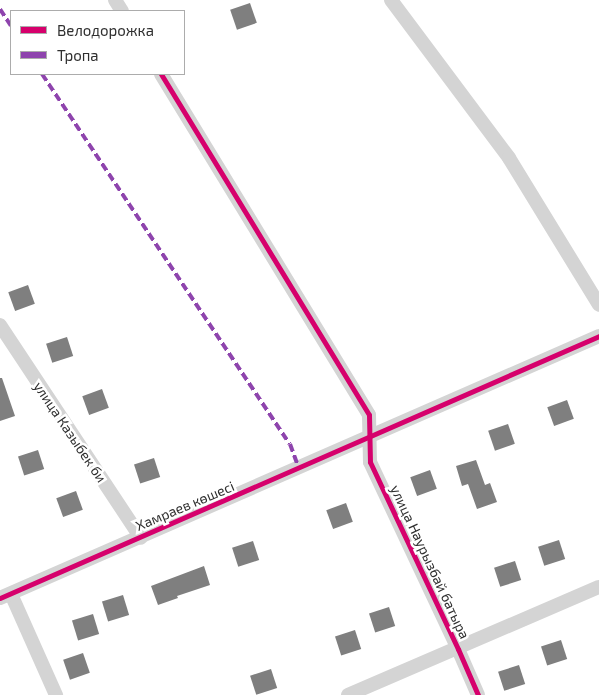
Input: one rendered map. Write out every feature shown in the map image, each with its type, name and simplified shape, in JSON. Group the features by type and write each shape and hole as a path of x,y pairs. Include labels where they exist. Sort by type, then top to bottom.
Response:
{"street":[{"path":"391,0 509,158 599,305"},
{"name":"улица Наурызбай батыра","path":"162,75 369,415 370,462 478,695"},
{"name":"улица Казыбек би","path":"0,326 141,538"},
{"name":"Хамраев көшесі","path":"6,596 599,336"},
{"path":"348,695 599,587"},
{"path":"6,596 56,695"}],"building":[{"path":"250,3 257,23 237,30 230,10"},
{"path":"28,285 35,304 15,311 8,292"},
{"path":"67,337 73,356 52,363 46,344"},
{"path":"0,378 2,378 15,416 0,421"},
{"path":"102,389 109,408 89,415 82,396"},
{"path":"567,400 574,419 554,426 547,407"},
{"path":"508,424 515,444 495,451 488,431"},
{"path":"38,450 44,469 24,476 18,456"},
{"path":"154,458 160,477 140,484 134,464"},
{"path":"476,460 485,485 490,483 497,502 477,509 468,484 462,486 456,466"},
{"path":"430,470 437,489 417,496 410,477"},
{"path":"76,491 83,510 63,517 56,498"},
{"path":"346,503 353,522 333,529 326,510"},
{"path":"559,540 565,559 544,566 538,547"},
{"path":"253,541 259,560 238,567 232,548"},
{"path":"515,561 521,580 500,587 494,568"},
{"path":"204,566 210,585 177,596 178,598 158,605 151,586"},
{"path":"123,595 129,615 108,622 102,601"},
{"path":"389,607 395,626 375,633 369,613"},
{"path":"93,614 99,634 78,641 72,620"},
{"path":"355,630 361,649 341,656 335,636"},
{"path":"561,640 567,659 547,666 541,646"},
{"path":"83,653 90,673 70,680 63,660"},
{"path":"519,665 525,684 504,691 498,672"},
{"path":"271,669 277,688 256,695 250,676"}],"marked path":[{"path":"0,9 10,24"},
{"path":"43,75 290,444 299,469"}],"cycle path":[{"path":"162,75 369,415 370,462 478,695"},
{"path":"0,598 599,336"}]}
